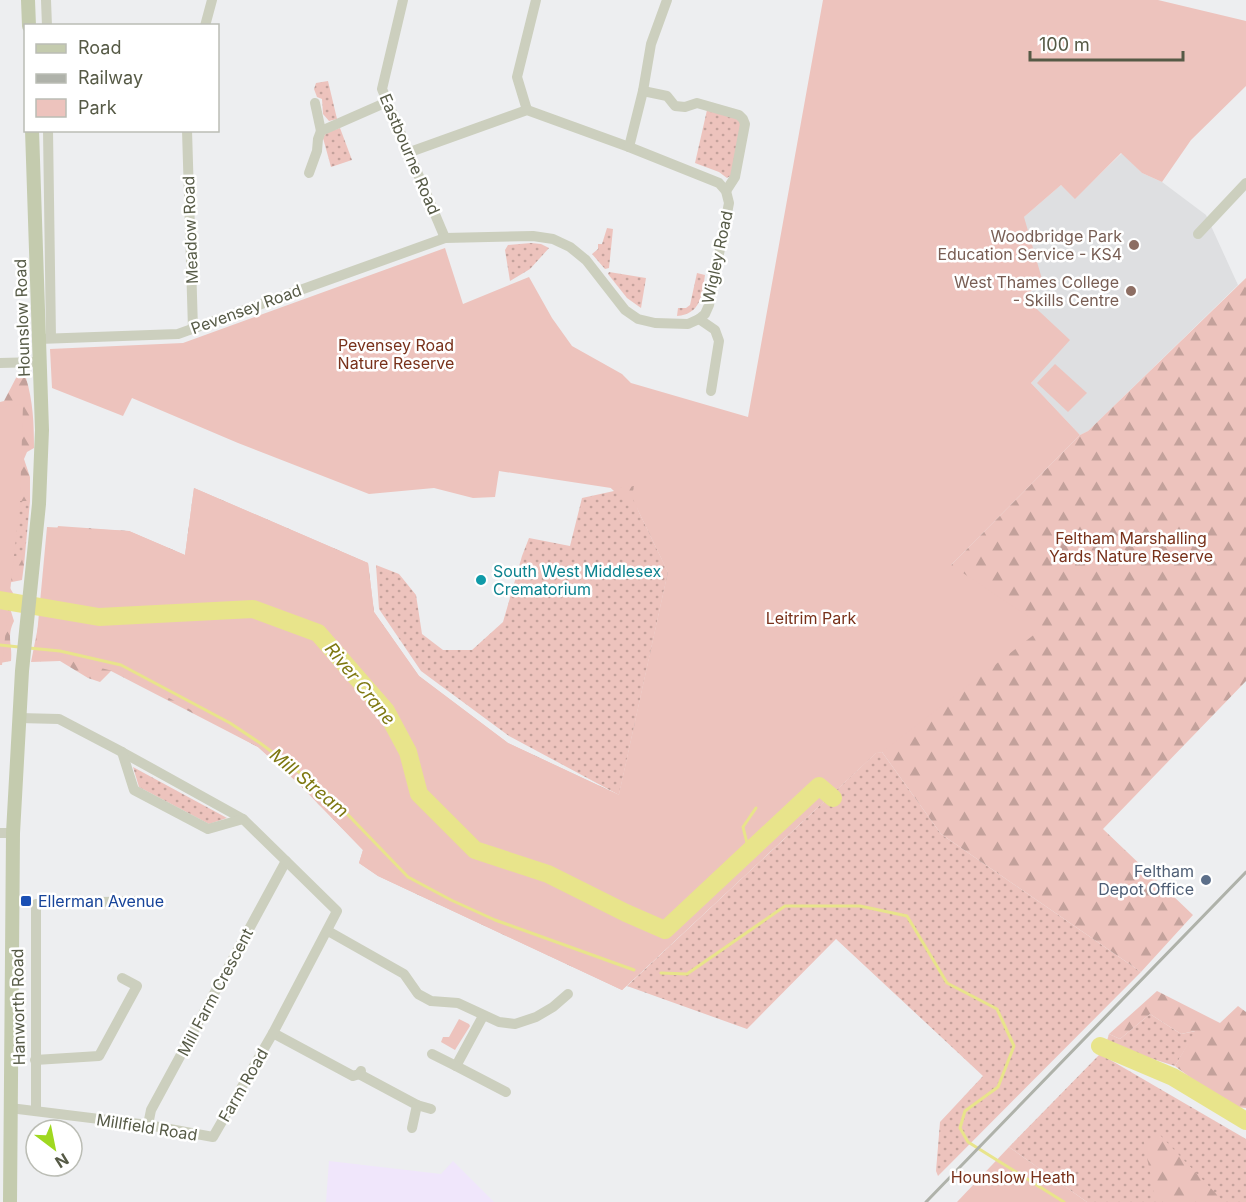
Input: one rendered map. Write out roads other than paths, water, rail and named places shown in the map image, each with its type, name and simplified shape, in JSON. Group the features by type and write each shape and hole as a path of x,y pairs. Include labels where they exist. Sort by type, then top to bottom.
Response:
{"main road":[{"path":"28,0 29,24"},
{"name":"Hounslow Road","path":"32,132 45,339 39,362 42,430 39,504"},
{"name":"Hanworth Road","path":"7,1195 5,1178 10,1108 6,833 39,504"}],"street":[{"path":"46,0 47,24"},
{"path":"206,24 212,0"},
{"name":"Eastbourne Road","path":"403,0 382,89 445,238"},
{"path":"410,152 527,111 518,77 536,0"},
{"path":"629,147 643,91 651,44 667,0"},
{"name":"Wigley Road","path":"643,91 667,96 675,106 685,107 697,103 743,118 745,124 735,177 726,191"},
{"path":"321,131 387,102"},
{"path":"309,173 321,131 315,103"},
{"name":"Wigley Road","path":"445,238 532,236 553,240 570,247 586,260 625,310 638,319 678,325 688,324 705,314 709,305 729,203 726,191 719,183 629,147 527,111"},
{"path":"45,339 48,132"},
{"name":"Meadow Road","path":"186,132 193,329"},
{"path":"1198,234 1246,183"},
{"name":"Pevensey Road","path":"45,339 178,334 445,238"},
{"name":"Wigley Road","path":"699,319 716,330 719,341 711,391"},
{"path":"0,363 39,362"},
{"path":"19,718 59,719 122,752 243,819 286,861"},
{"path":"122,752 134,790 208,829 243,819"},
{"name":"Farm Road","path":"213,1137 273,1033 337,911 286,861"},
{"name":"Mill Farm Crescent","path":"148,1125 151,1110 286,861"},
{"name":"Hanworth Road","path":"36,1111 36,904 135,901"},
{"path":"328,931 404,974 418,994 431,1001 444,1000 458,1003 499,1022 515,1024 536,1017 553,1007 568,994"},
{"path":"36,1060 99,1056 137,986 122,978"},
{"path":"456,1066 483,1016"},
{"name":"Farm Road","path":"273,1033 352,1076 360,1072 417,1104 431,1109"},
{"path":"432,1054 506,1092"},
{"path":"412,1128 417,1104"},
{"name":"Millfield Road","path":"10,1108 148,1125 213,1137"}],"waterway":[{"name":"River Crane","path":"0,600 99,617 253,609 318,633 386,711 408,752 419,794 475,850 548,874 665,930 819,786 833,798"},
{"name":"Mill Stream","path":"0,645 19,647"},
{"name":"Mill Stream","path":"29,648 60,651 121,665 230,723 327,793 408,877 495,920 634,970"},
{"path":"749,851 743,827 756,808"},
{"name":"Mill Stream","path":"661,973 687,974 785,906 860,906 907,916 947,983 997,1009 1014,1046 998,1087 965,1111 960,1128 968,1142 1064,1202"},
{"name":"River Crane","path":"1100,1046 1173,1077 1246,1121"}],"railway":[{"path":"926,1202 1246,872"}],"place":[{"name":"Woodbridge Park Education Service - KS4","path":"1134,245"},
{"name":"West Thames College - Skills Centre","path":"1131,291"},
{"name":"South West Middlesex Crematorium","path":"481,580"},
{"name":"Feltham Depot Office","path":"1206,880"},
{"name":"Ellerman Avenue","path":"26,901"}],"park label":[{"name":"Pevensey Road Nature Reserve","path":"396,354"},
{"name":"Feltham Marshalling Yards Nature Reserve","path":"1131,547"},
{"name":"Leitrim Park","path":"811,618"},
{"name":"Hounslow Heath","path":"1013,1177"}]}
